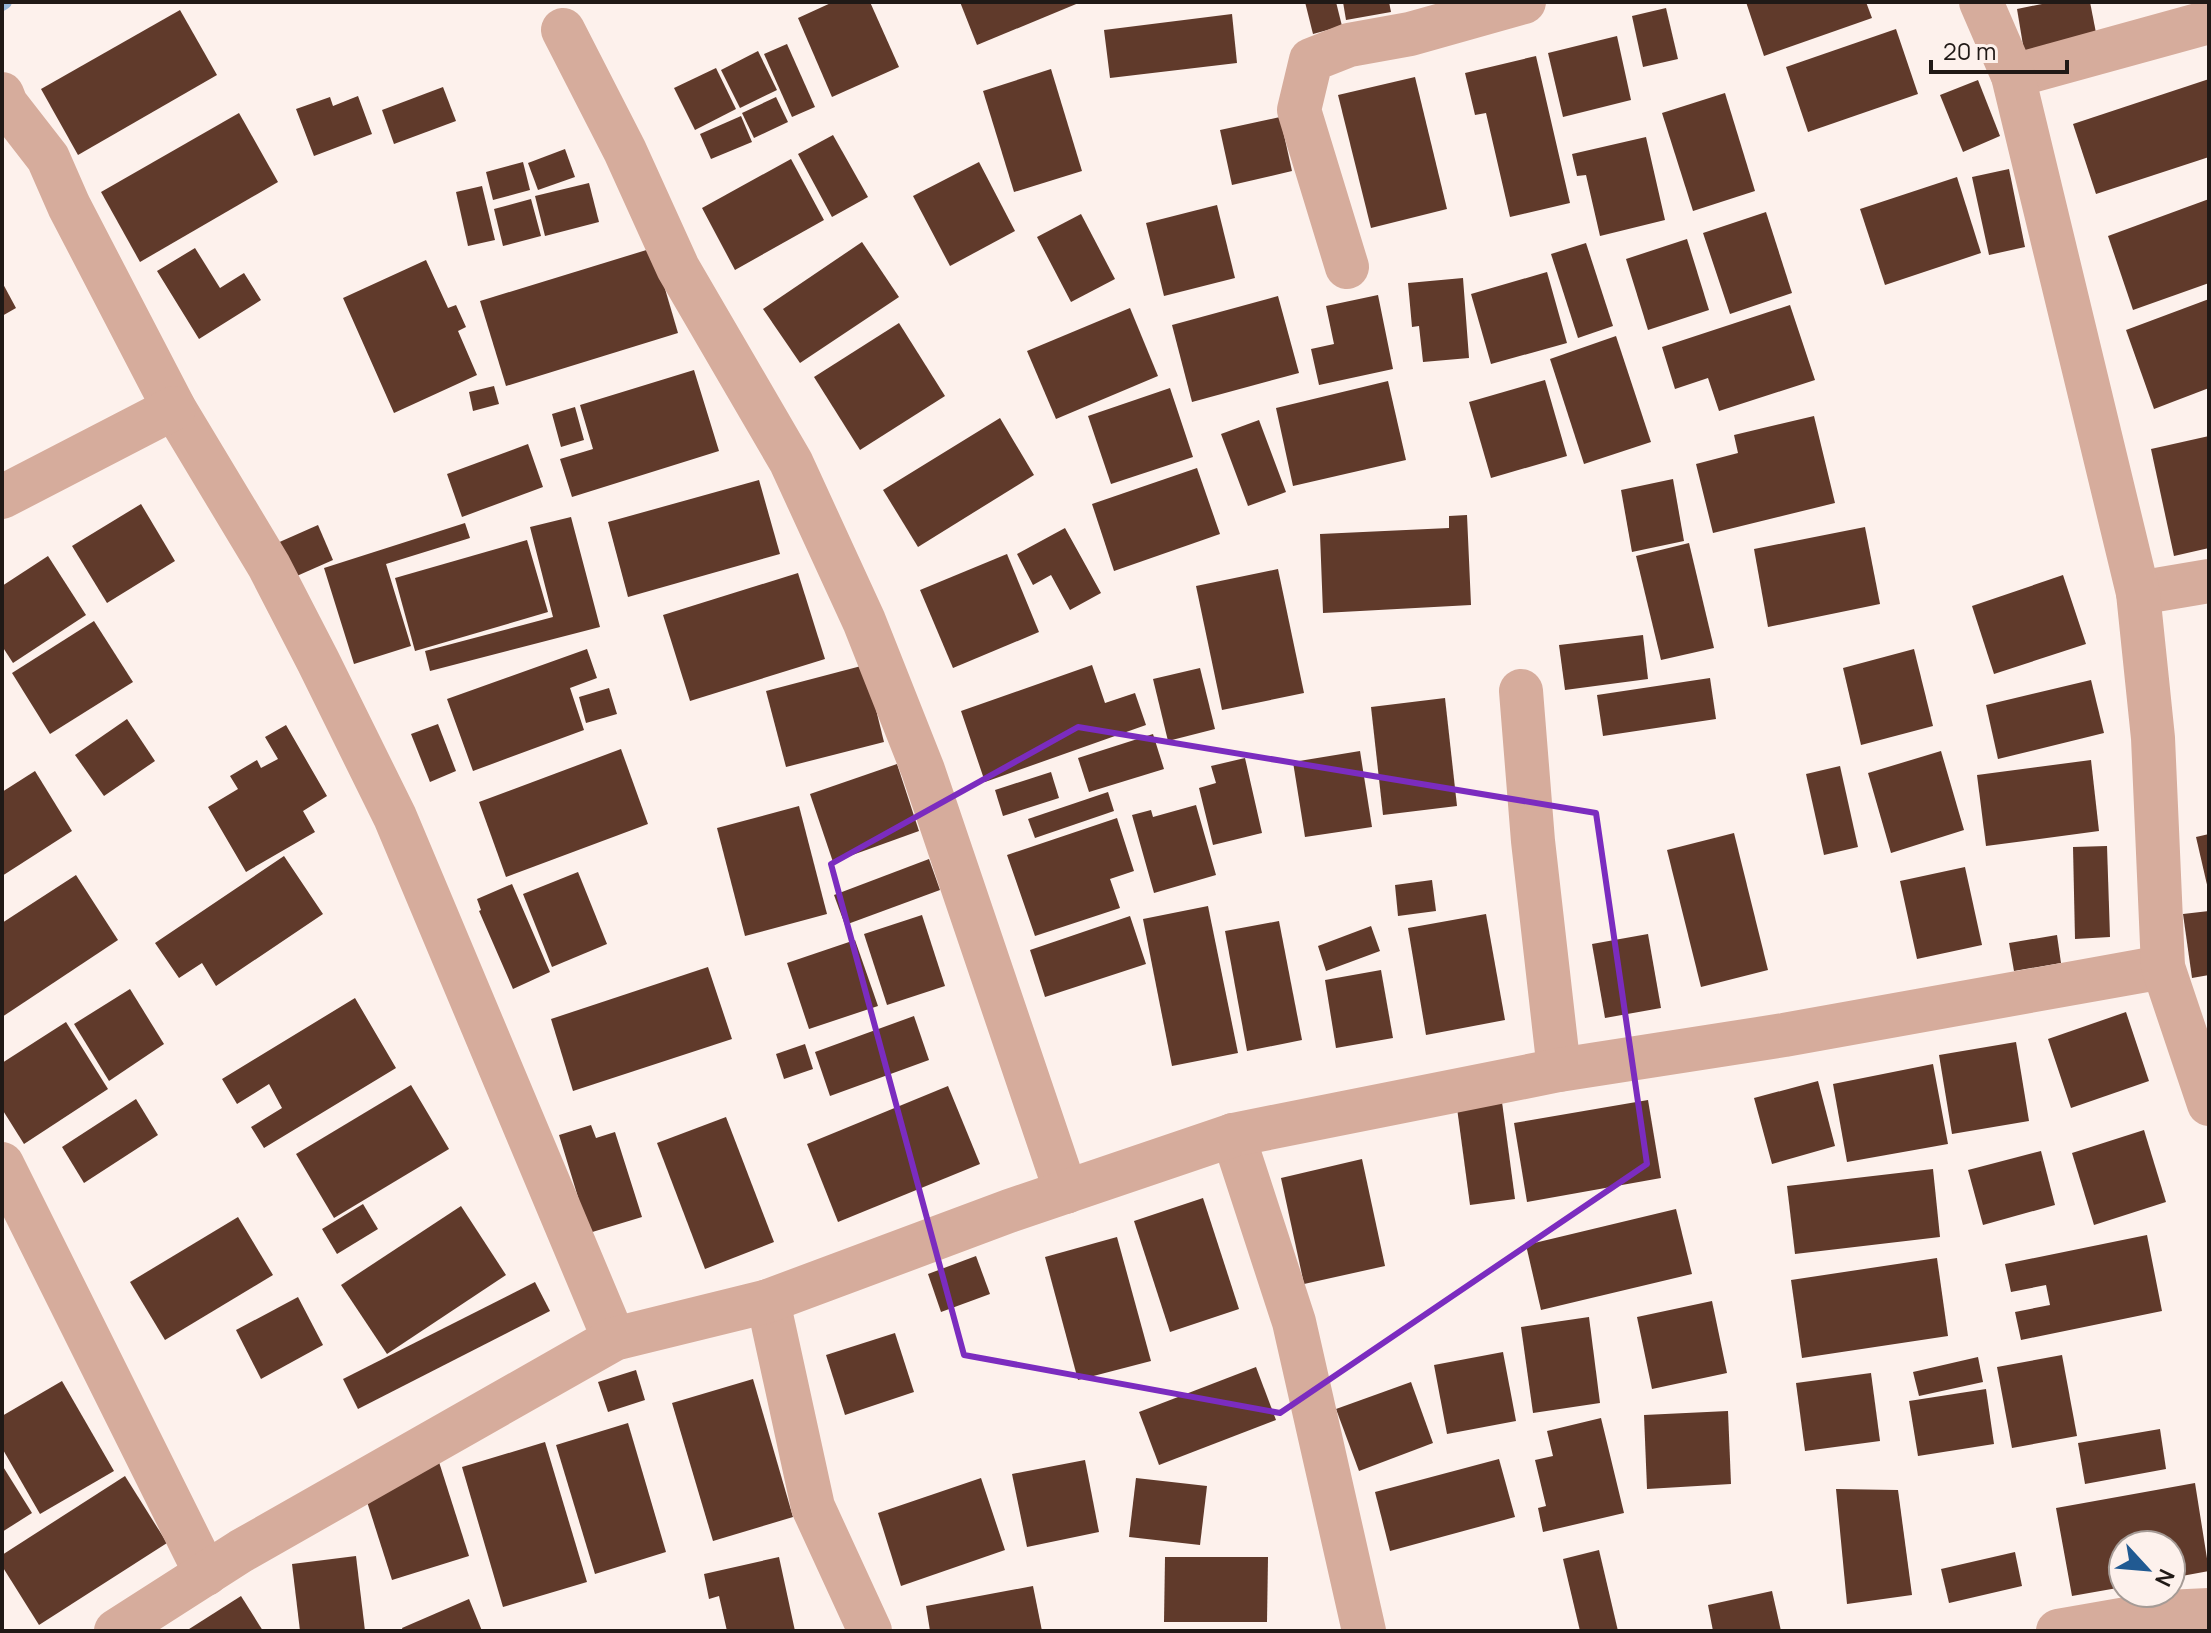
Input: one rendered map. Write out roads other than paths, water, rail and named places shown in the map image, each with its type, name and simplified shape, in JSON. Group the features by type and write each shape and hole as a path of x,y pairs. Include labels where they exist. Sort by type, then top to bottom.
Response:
{"street":[{"path":"1347,267 1299,110 1311,60 1349,45 1410,34 1524,2"},
{"path":"1981,2 2013,76 2138,593 2153,738 2163,967 2199,1045 2209,1104"},
{"path":"2013,76 2209,22"},
{"path":"563,30 625,151 678,268 791,462 864,621 923,770 1066,1192"},
{"path":"2,94 6,104 48,158 69,206 174,408 269,566 395,817 614,1339"},
{"path":"2,497 174,408"},
{"path":"2138,593 2209,581"},
{"path":"1521,691 1533,841 1559,1070"},
{"path":"116,1631 241,1551 614,1339 768,1301 1066,1192 1233,1135 1559,1070 1784,1035 2163,967"},
{"path":"1233,1135 1294,1322 1364,1631"},
{"path":"2,1164 206,1574"},
{"path":"768,1301 813,1507 870,1631"},
{"path":"2058,1631 2167,1612 2209,1610"}]}
